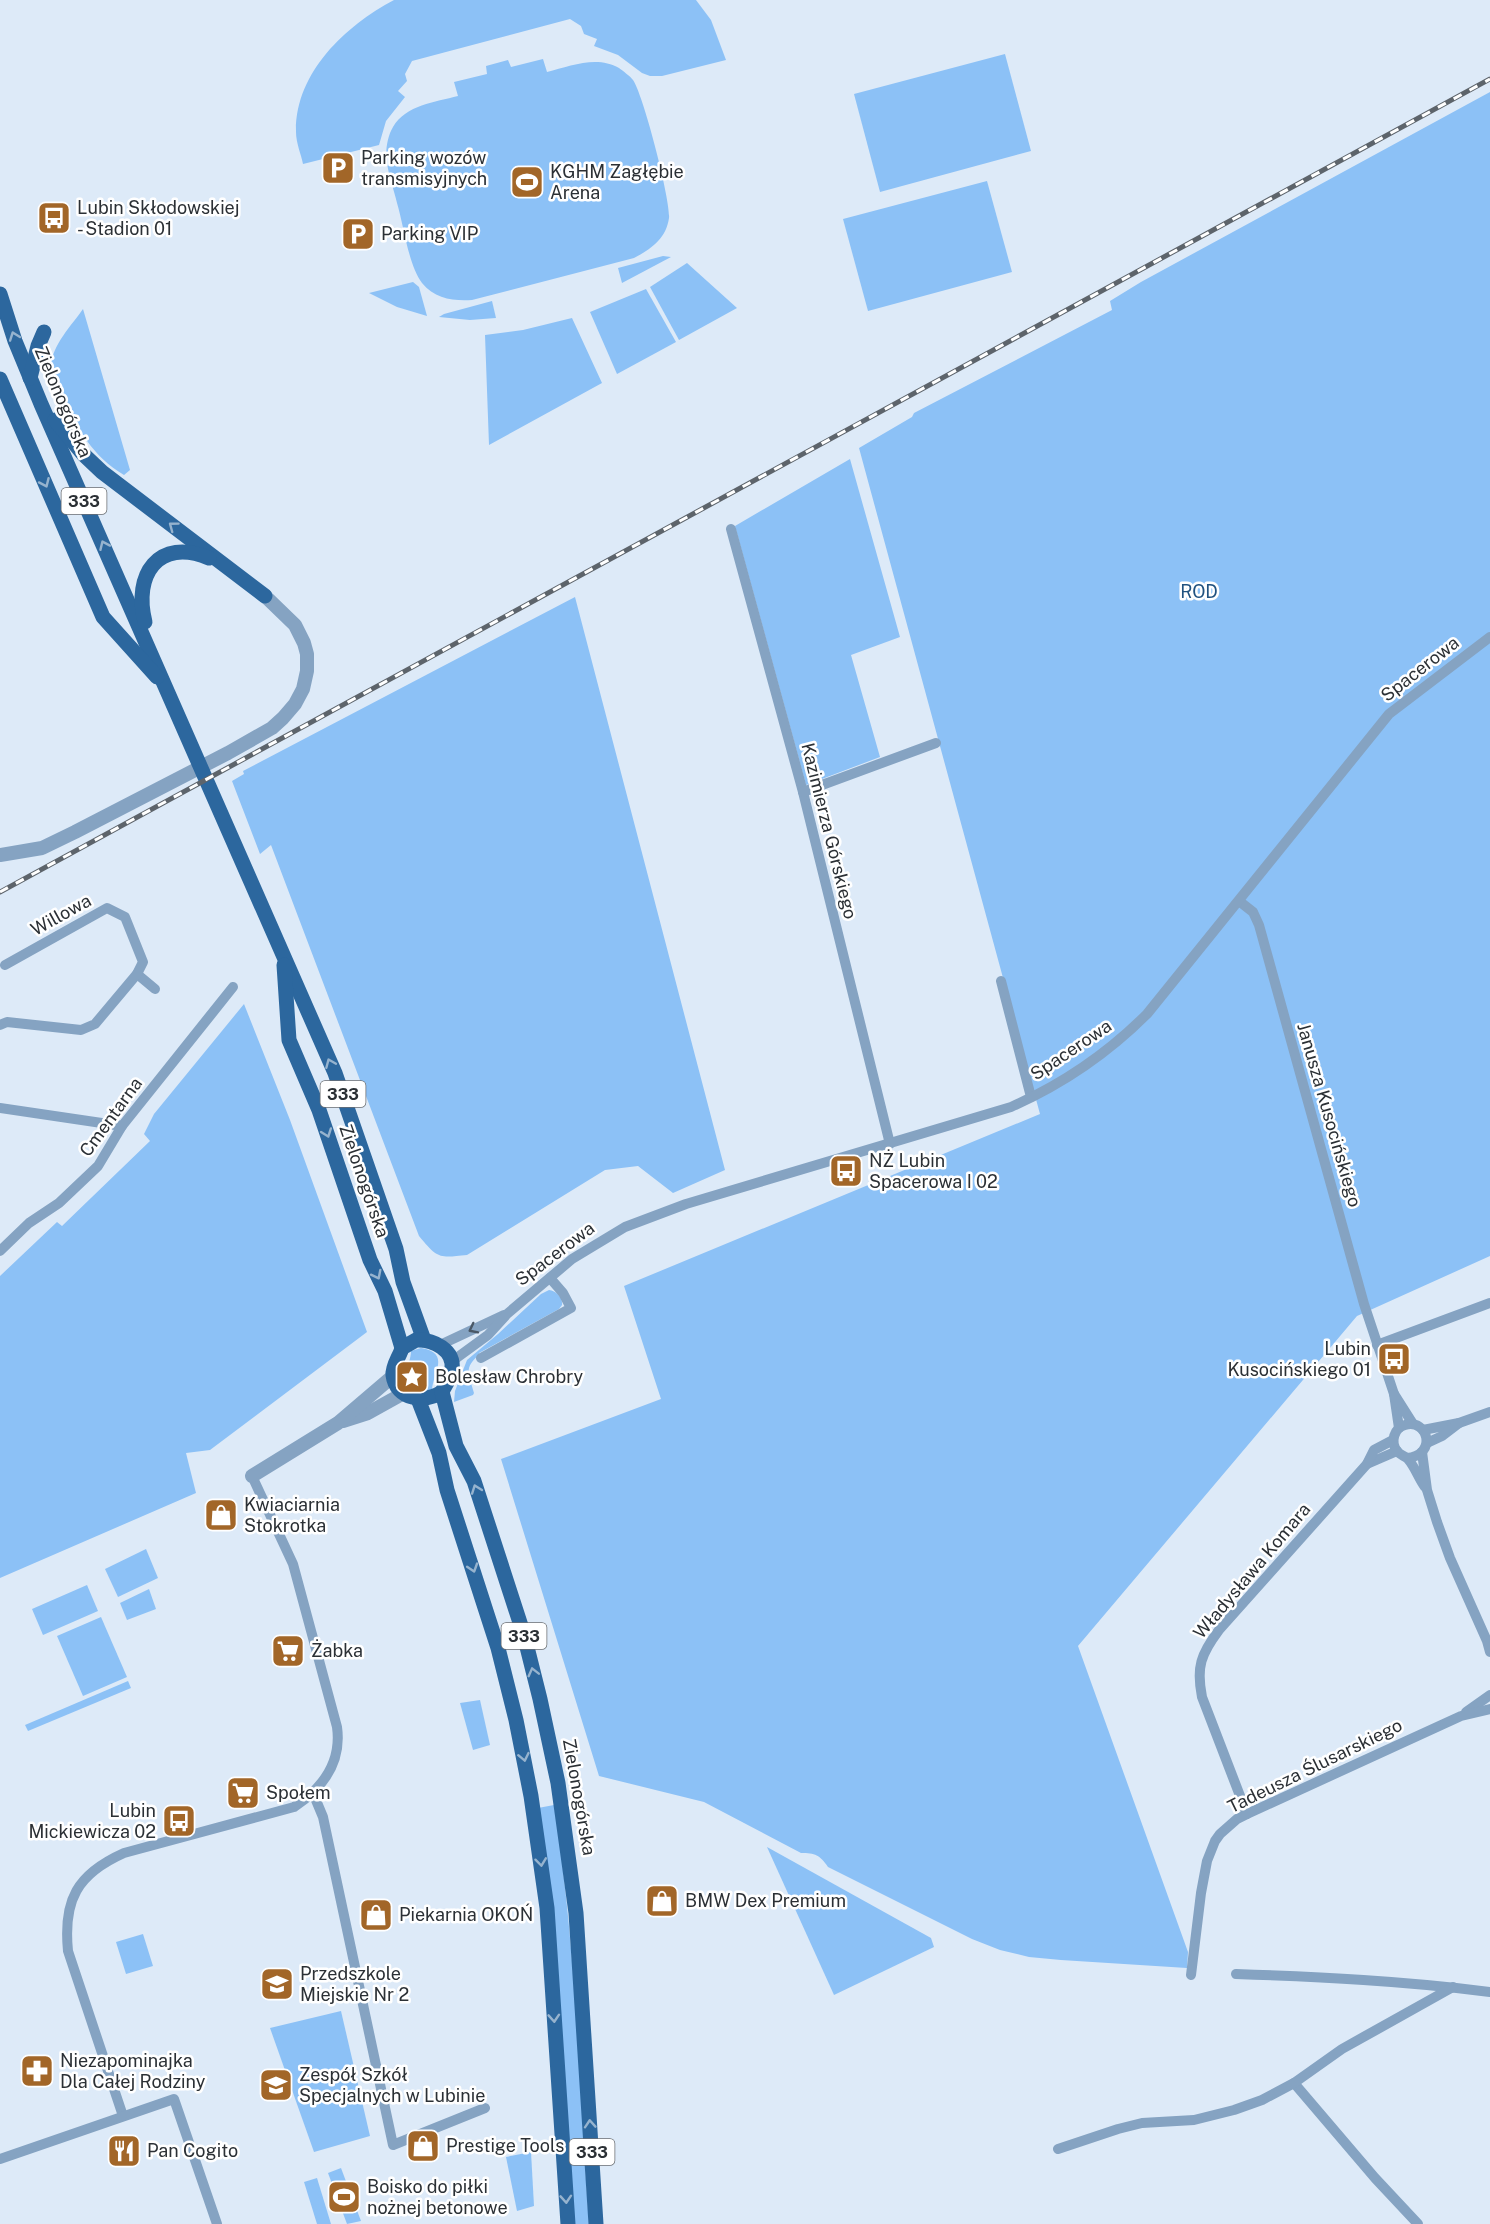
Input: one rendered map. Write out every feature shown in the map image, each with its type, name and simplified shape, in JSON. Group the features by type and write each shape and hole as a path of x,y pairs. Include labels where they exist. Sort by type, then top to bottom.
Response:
{"main road":[{"name":"Zielonogórska","path":"0,294 41,404 326,1051 396,1249 402,1282 424,1340"},
{"path":"30,378 44,332"},
{"name":"Zielonogórska","path":"0,379 103,617 167,688"},
{"path":"41,404 100,471 265,596"},
{"path":"0,415 21,430"},
{"path":"154,660 141,607 142,586 148,571 158,559 176,552 194,553 219,562"},
{"name":"Zielonogórska","path":"283,956 288,1040 322,1119 370,1260 386,1291 402,1348"},
{"path":"424,1340 440,1346 447,1353 451,1362 451,1374 442,1392 427,1400 418,1400 404,1393 397,1386 393,1376 394,1367 402,1348 408,1343 424,1340"},
{"name":"Zielonogórska","path":"442,1392 456,1446 474,1481 524,1635 558,1783 575,1904 596,2224"},
{"name":"333","path":"418,1400 439,1453 447,1490 498,1648 531,1796 548,1916 568,2224"}],"street":[{"name":"Kazimierza Górskiego","path":"731,529 803,792 890,1144"},
{"path":"0,855 42,848 228,753 282,720 303,689 307,675 307,654 295,625 265,596"},
{"name":"Spacerowa","path":"451,1362 488,1335 507,1314 591,1246 647,1217 980,1118 1062,1082 1095,1060 1128,1034 1147,1014 1389,714 1490,637"},
{"path":"803,792 936,743"},
{"name":"Janusza Kusocińskiego","path":"1239,901 1253,912 1259,925 1377,1345 1394,1394"},
{"name":"Willowa","path":"5,965 107,908 126,917 143,962 137,974"},
{"path":"0,1025 7,1022 81,1030 95,1024 137,974 155,989"},
{"path":"1001,981 1031,1097"},
{"name":"Cmentarna","path":"0,1251 30,1223 59,1203 98,1166 122,1126 233,987"},
{"path":"0,1107 122,1126"},
{"path":"481,1358 571,1308 563,1293 550,1278"},
{"path":"1377,1345 1490,1303"},
{"name":"Spacerowa","path":"440,1346 507,1314"},
{"path":"123,2115 68,1951 65,1927 71,1901 83,1880 100,1866 124,1853 294,1807 313,1793 334,1764 337,1750 337,1727 293,1564 252,1476 338,1423 393,1376"},
{"path":"338,1423 368,1413 404,1393"},
{"path":"1394,1394 1426,1436 1427,1490"},
{"path":"1394,1394 1399,1428"},
{"path":"1489,1646 1450,1558 1427,1490 1407,1458 1397,1451 1393,1440 1399,1428 1406,1424 1418,1427 1459,1423 1490,1412"},
{"path":"1407,1458 1415,1457 1459,1423"},
{"name":"Władysława Komara","path":"1247,1814 1202,1697 1199,1677 1202,1658 1219,1630 1367,1464 1374,1450 1393,1440"},
{"path":"1367,1464 1397,1451"},
{"name":"Tadeusza Ślusarskiego","path":"1461,1716 1490,1695"},
{"name":"Tadeusza Ślusarskiego","path":"1191,1975 1207,1861 1220,1834 1237,1819 1247,1814 1461,1716 1490,1709"},
{"path":"313,1793 323,1817 393,2145 485,2108"},
{"path":"1236,1974 1333,1977 1490,1992"},
{"path":"1058,2149 1142,2123 1194,2120 1262,2100 1294,2083 1342,2049 1453,1987"},
{"path":"1294,2083 1375,2178 1418,2224"},
{"path":"0,2159 174,2099 218,2224"}],"green space":[{"path":"394,0 696,0 711,20 726,60 662,76 650,76 642,73 618,55 594,46 597,39 584,34 581,26 570,19 412,61 405,74 407,81 398,91 405,97 386,121 379,145 303,164 296,136 298,110 304,90 314,71 341,38 358,23"},
{"path":"1005,54 1031,151 880,192 854,94"},
{"name":"KGHM Zagłębie Arena","path":"543,59 547,72 583,63 602,62 619,68 633,80 649,125 666,191 669,218 665,232 652,247 634,258 472,300 439,296 422,283 413,266 387,163 387,145 391,131 405,114 413,109 458,96 454,82 487,74 486,66 508,60 511,67"},
{"name":"ROD","path":"1490,92 1490,1256 1357,1316 1078,1646 1188,1952 1187,1968 1029,1957 1000,1950 972,1939 828,1867 817,1856 801,1853 704,1802 599,1776 501,1459 661,1399 624,1286 1040,1114 859,448 912,417 914,413 1112,310 1110,301 1141,282"},
{"path":"987,181 1012,272 868,311 843,219"},
{"path":"663,256 671,257 622,283 618,268"},
{"path":"687,263 737,308 679,340 650,287"},
{"path":"413,282 419,287 427,316 397,307 369,293"},
{"path":"646,289 676,342 617,374 590,312"},
{"path":"492,301 496,318 470,320 439,317 444,314"},
{"path":"83,309 130,470 124,475 103,459 87,441 52,373 52,358 55,350"},
{"path":"572,318 602,383 489,445 485,335 523,330"},
{"path":"850,459 900,637 851,655 880,757 806,785 735,526"},
{"path":"575,597 725,1170 673,1193 638,1166 605,1170 467,1255 450,1257 435,1253 419,1236 271,845 260,854 232,781 244,774 243,771"},
{"path":"244,1004 290,1120 367,1332 210,1450 186,1453 196,1493 0,1578 0,1276 57,1222 62,1226 150,1141 144,1134 154,1114"},
{"path":"549,1290 560,1297 562,1305 559,1309 479,1353 469,1368 473,1395 454,1402 455,1391 467,1360 541,1294"},
{"path":"421,1348 436,1354 438,1364 432,1390 417,1392 406,1382 405,1373 411,1351"},
{"path":"146,1549 158,1578 118,1597 105,1569"},
{"path":"87,1585 98,1611 43,1635 32,1609"},
{"path":"149,1589 156,1609 127,1620 120,1603"},
{"path":"101,1617 127,1677 83,1696 57,1636"},
{"path":"128,1681 131,1688 28,1731 25,1725"},
{"path":"480,1700 490,1745 473,1750 460,1703"},
{"path":"554,1805 572,1962 589,2224 570,2224 538,1808"},
{"path":"767,1847 931,1938 934,1947 834,1995"},
{"path":"143,1934 153,1966 126,1974 116,1942"},
{"path":"341,2011 370,2136 314,2152 270,2028"},
{"path":"531,2152 534,2206 517,2211 506,2157"},
{"name":"Boisko do piłki nożnej betonowe","path":"341,2168 361,2221 347,2224 328,2173"},
{"path":"317,2178 331,2224 317,2224 304,2182"}],"railway":[{"path":"0,892 1490,79"}],"place":[{"name":"Parking wozów transmisyjnych","path":"338,168"},
{"name":"KGHM Zagłębie Arena","path":"527,182"},
{"name":"Lubin Skłodowskiej - Stadion 01","path":"54,218"},
{"name":"Parking VIP","path":"358,234"},
{"name":"NŻ Lubin Spacerowa I 02","path":"846,1171"},
{"name":"Lubin Kusocińskiego 01","path":"1394,1359"},
{"name":"Bolesław Chrobry","path":"412,1377"},
{"name":"Kwiaciarnia Stokrotka","path":"221,1515"},
{"name":"Żabka","path":"288,1651"},
{"name":"Społem","path":"243,1793"},
{"name":"Lubin Mickiewicza 02","path":"179,1821"},
{"name":"BMW Dex Premium","path":"662,1901"},
{"name":"Piekarnia OKOŃ","path":"376,1915"},
{"name":"Przedszkole Miejskie Nr 2","path":"277,1984"},
{"name":"Niezapominajka Dla Całej Rodziny","path":"37,2071"},
{"name":"Zespół Szkół Specjalnych w Lubinie","path":"276,2085"},
{"name":"Prestige Tools","path":"423,2146"},
{"name":"Pan Cogito","path":"124,2151"},
{"name":"Boisko do piłki nożnej betonowe","path":"344,2197"}]}
